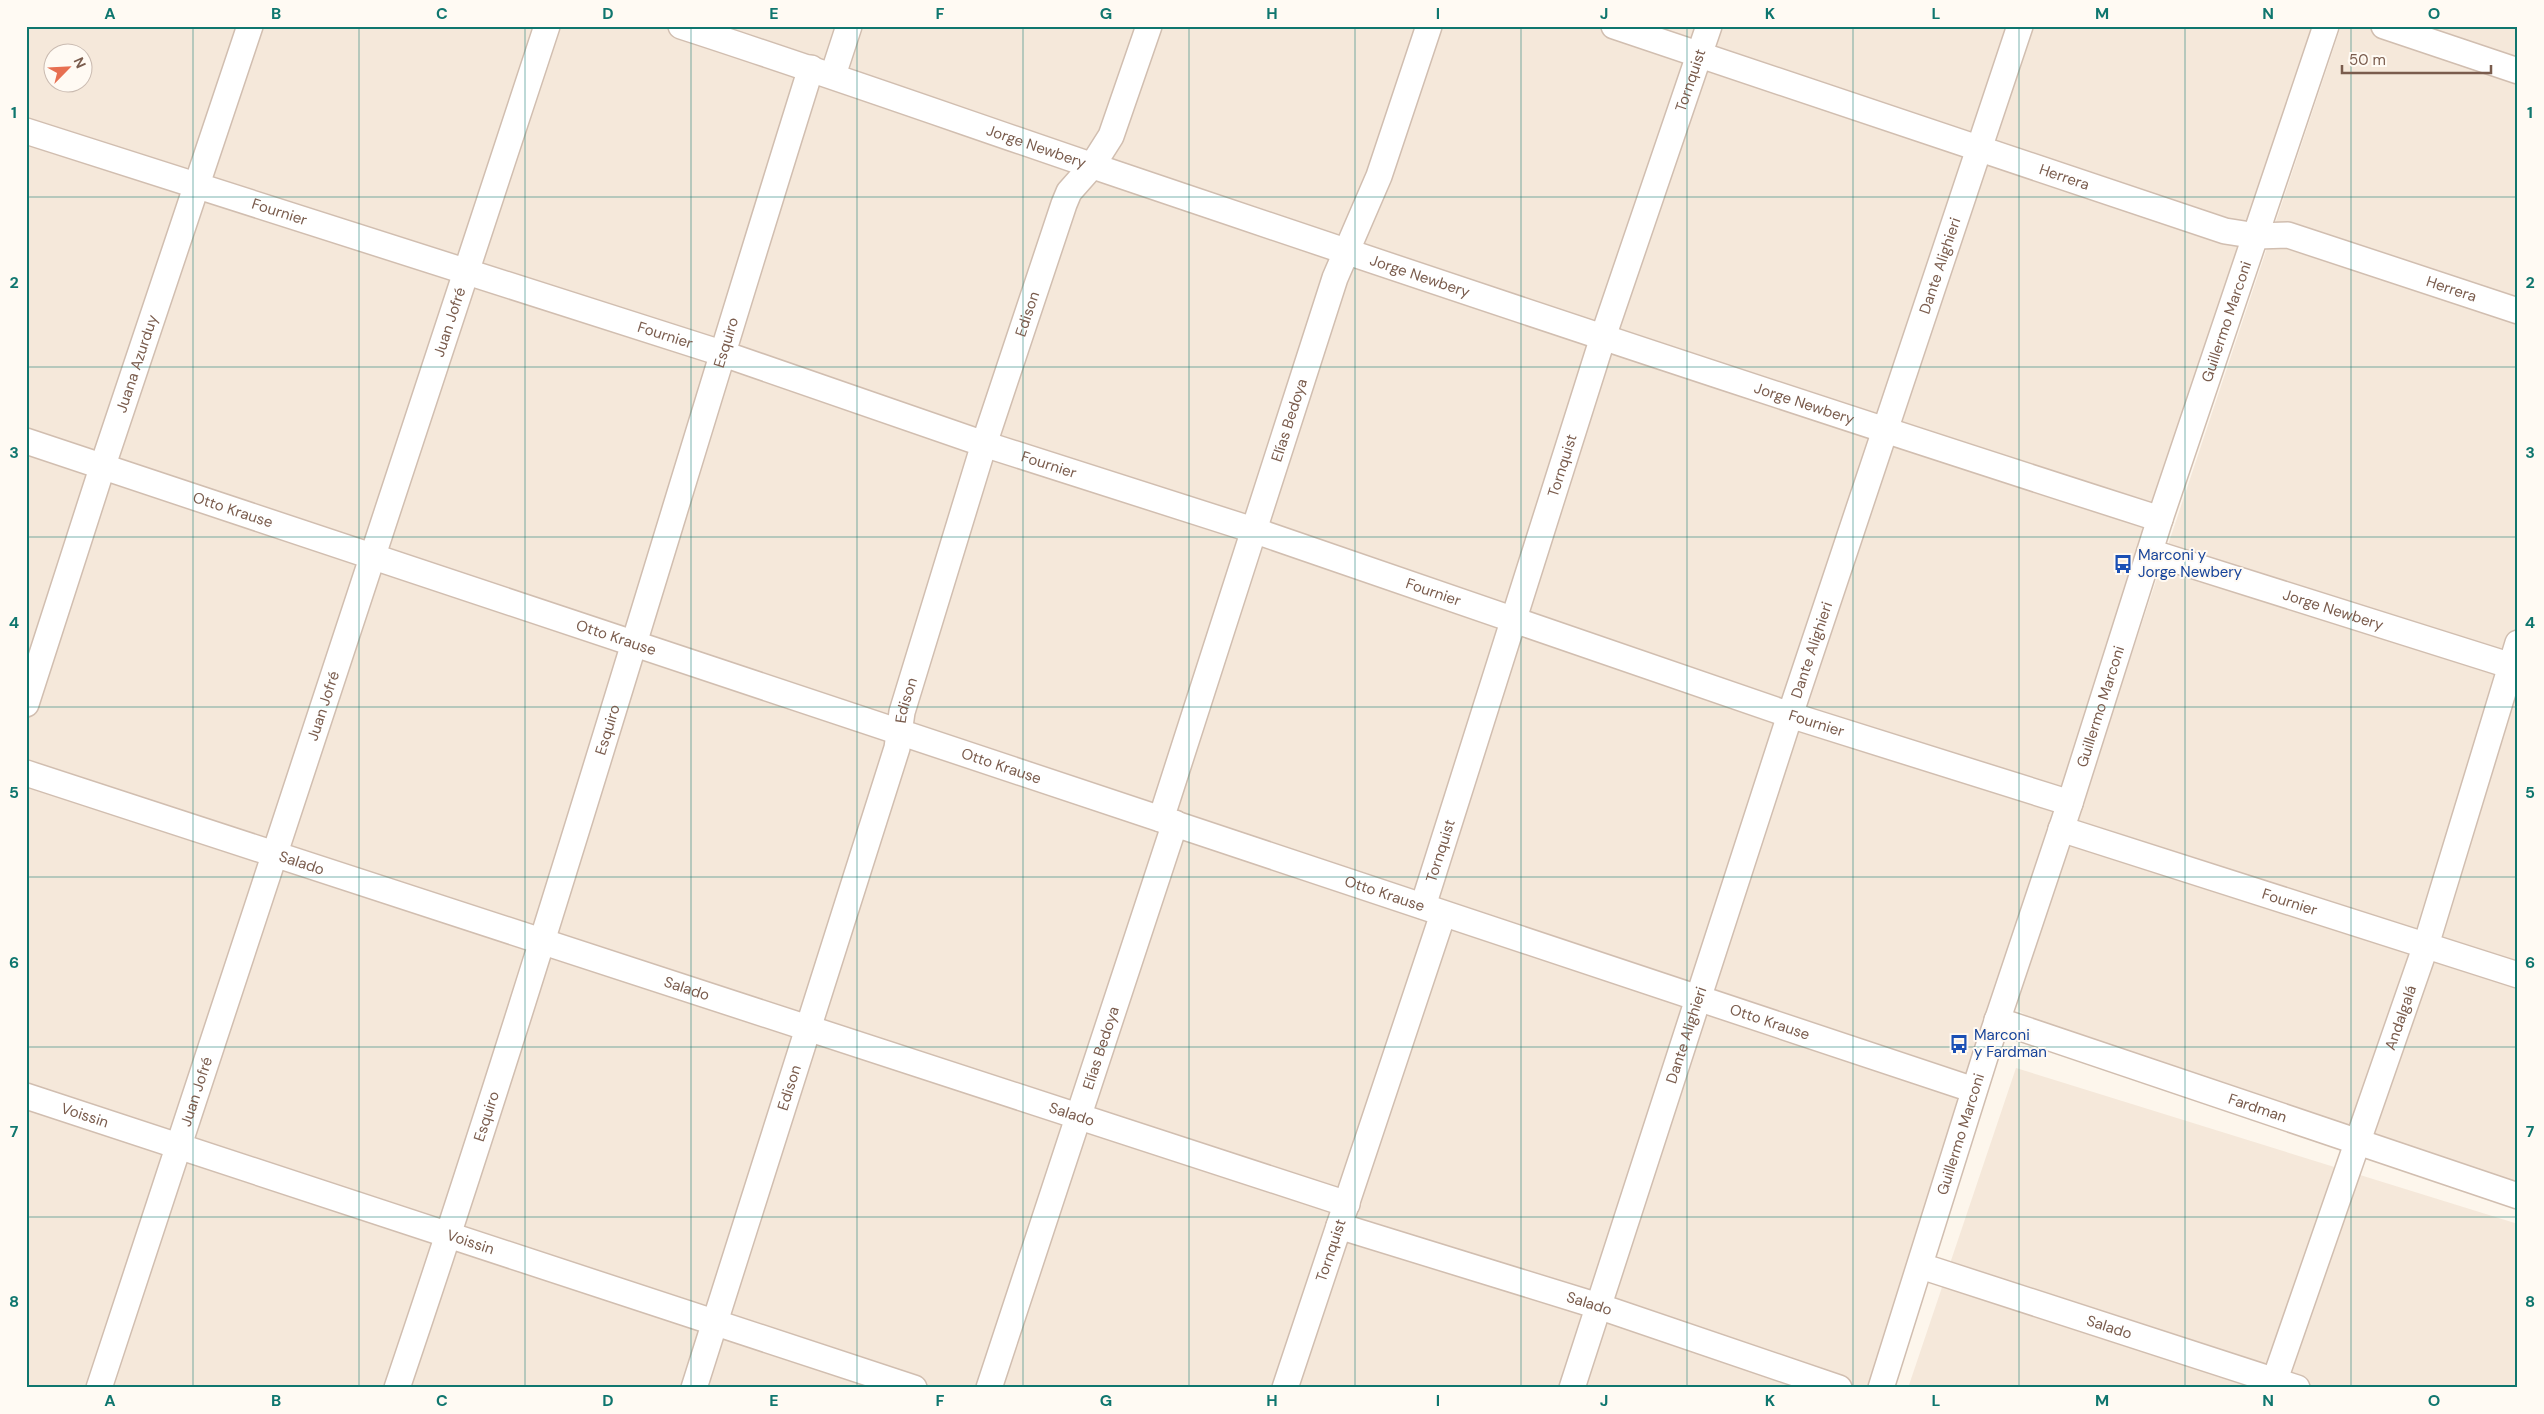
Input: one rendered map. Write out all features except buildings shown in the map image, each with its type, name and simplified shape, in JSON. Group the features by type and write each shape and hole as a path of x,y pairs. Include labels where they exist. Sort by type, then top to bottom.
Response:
{"street":[{"name":"Juana Azurduy","path":"26,704 103,465 250,26"},
{"name":"Juan Jofré","path":"99,1388 547,26"},
{"name":"Jorge Newbery","path":"681,26 822,71 1092,166 1884,431 2160,519"},
{"name":"Esquiro","path":"396,1388 448,1235 542,941 721,353 822,71 849,26"},
{"name":"Edison","path":"694,1388 898,748 902,712 984,444 1064,204 1069,192 1092,166 1111,136 1149,26"},
{"name":"Elías Bedoya","path":"989,1388 1078,1118 1168,821 1253,530 1335,278 1379,176 1429,26"},
{"name":"Herrera","path":"1614,26 2225,231 2257,236 2288,235 2518,311"},
{"name":"Tornquist","path":"1285,1388 1343,1215 1433,910 1513,621 1603,337 1709,26"},
{"name":"Dante Alighieri","path":"1572,1388 1790,714 2020,26"},
{"name":"Guillermo Marconi","path":"1881,1388 1921,1266 1974,1090 2062,829 2160,519 2257,236 2326,26"},
{"path":"2384,26 2518,71"},
{"name":"Fournier","path":"26,130 721,353 984,444 1253,530 1513,621 1790,714 2070,803"},
{"name":"Otto Krause","path":"26,441 900,730 1974,1090"},
{"name":"Jorge Newbery","path":"2150,552 2515,659"},
{"name":"Andalgalá","path":"2281,1385 2358,1142 2426,945 2515,659"},
{"name":"Salado","path":"26,773 275,853 1078,1118 1598,1306 1839,1388"},
{"name":"Fournier","path":"2062,829 2518,975"},
{"name":"Fardman","path":"1997,1020 2518,1196"},
{"name":"Voissin","path":"26,1096 914,1388"},
{"name":"Salado","path":"1921,1266 2281,1385"}],"shaded area":[{"path":"26,26 2319,26 1868,1388 26,1388"},
{"path":"2341,26 2518,26 2518,1184 2035,1021 2019,1011 2017,998"},
{"path":"2016,1068 2518,1224 2518,1388 1908,1388"}],"place":[{"name":"Marconi y Jorge Newbery","path":"2123,564"},
{"name":"Marconi y Fardman","path":"1959,1044"}]}
